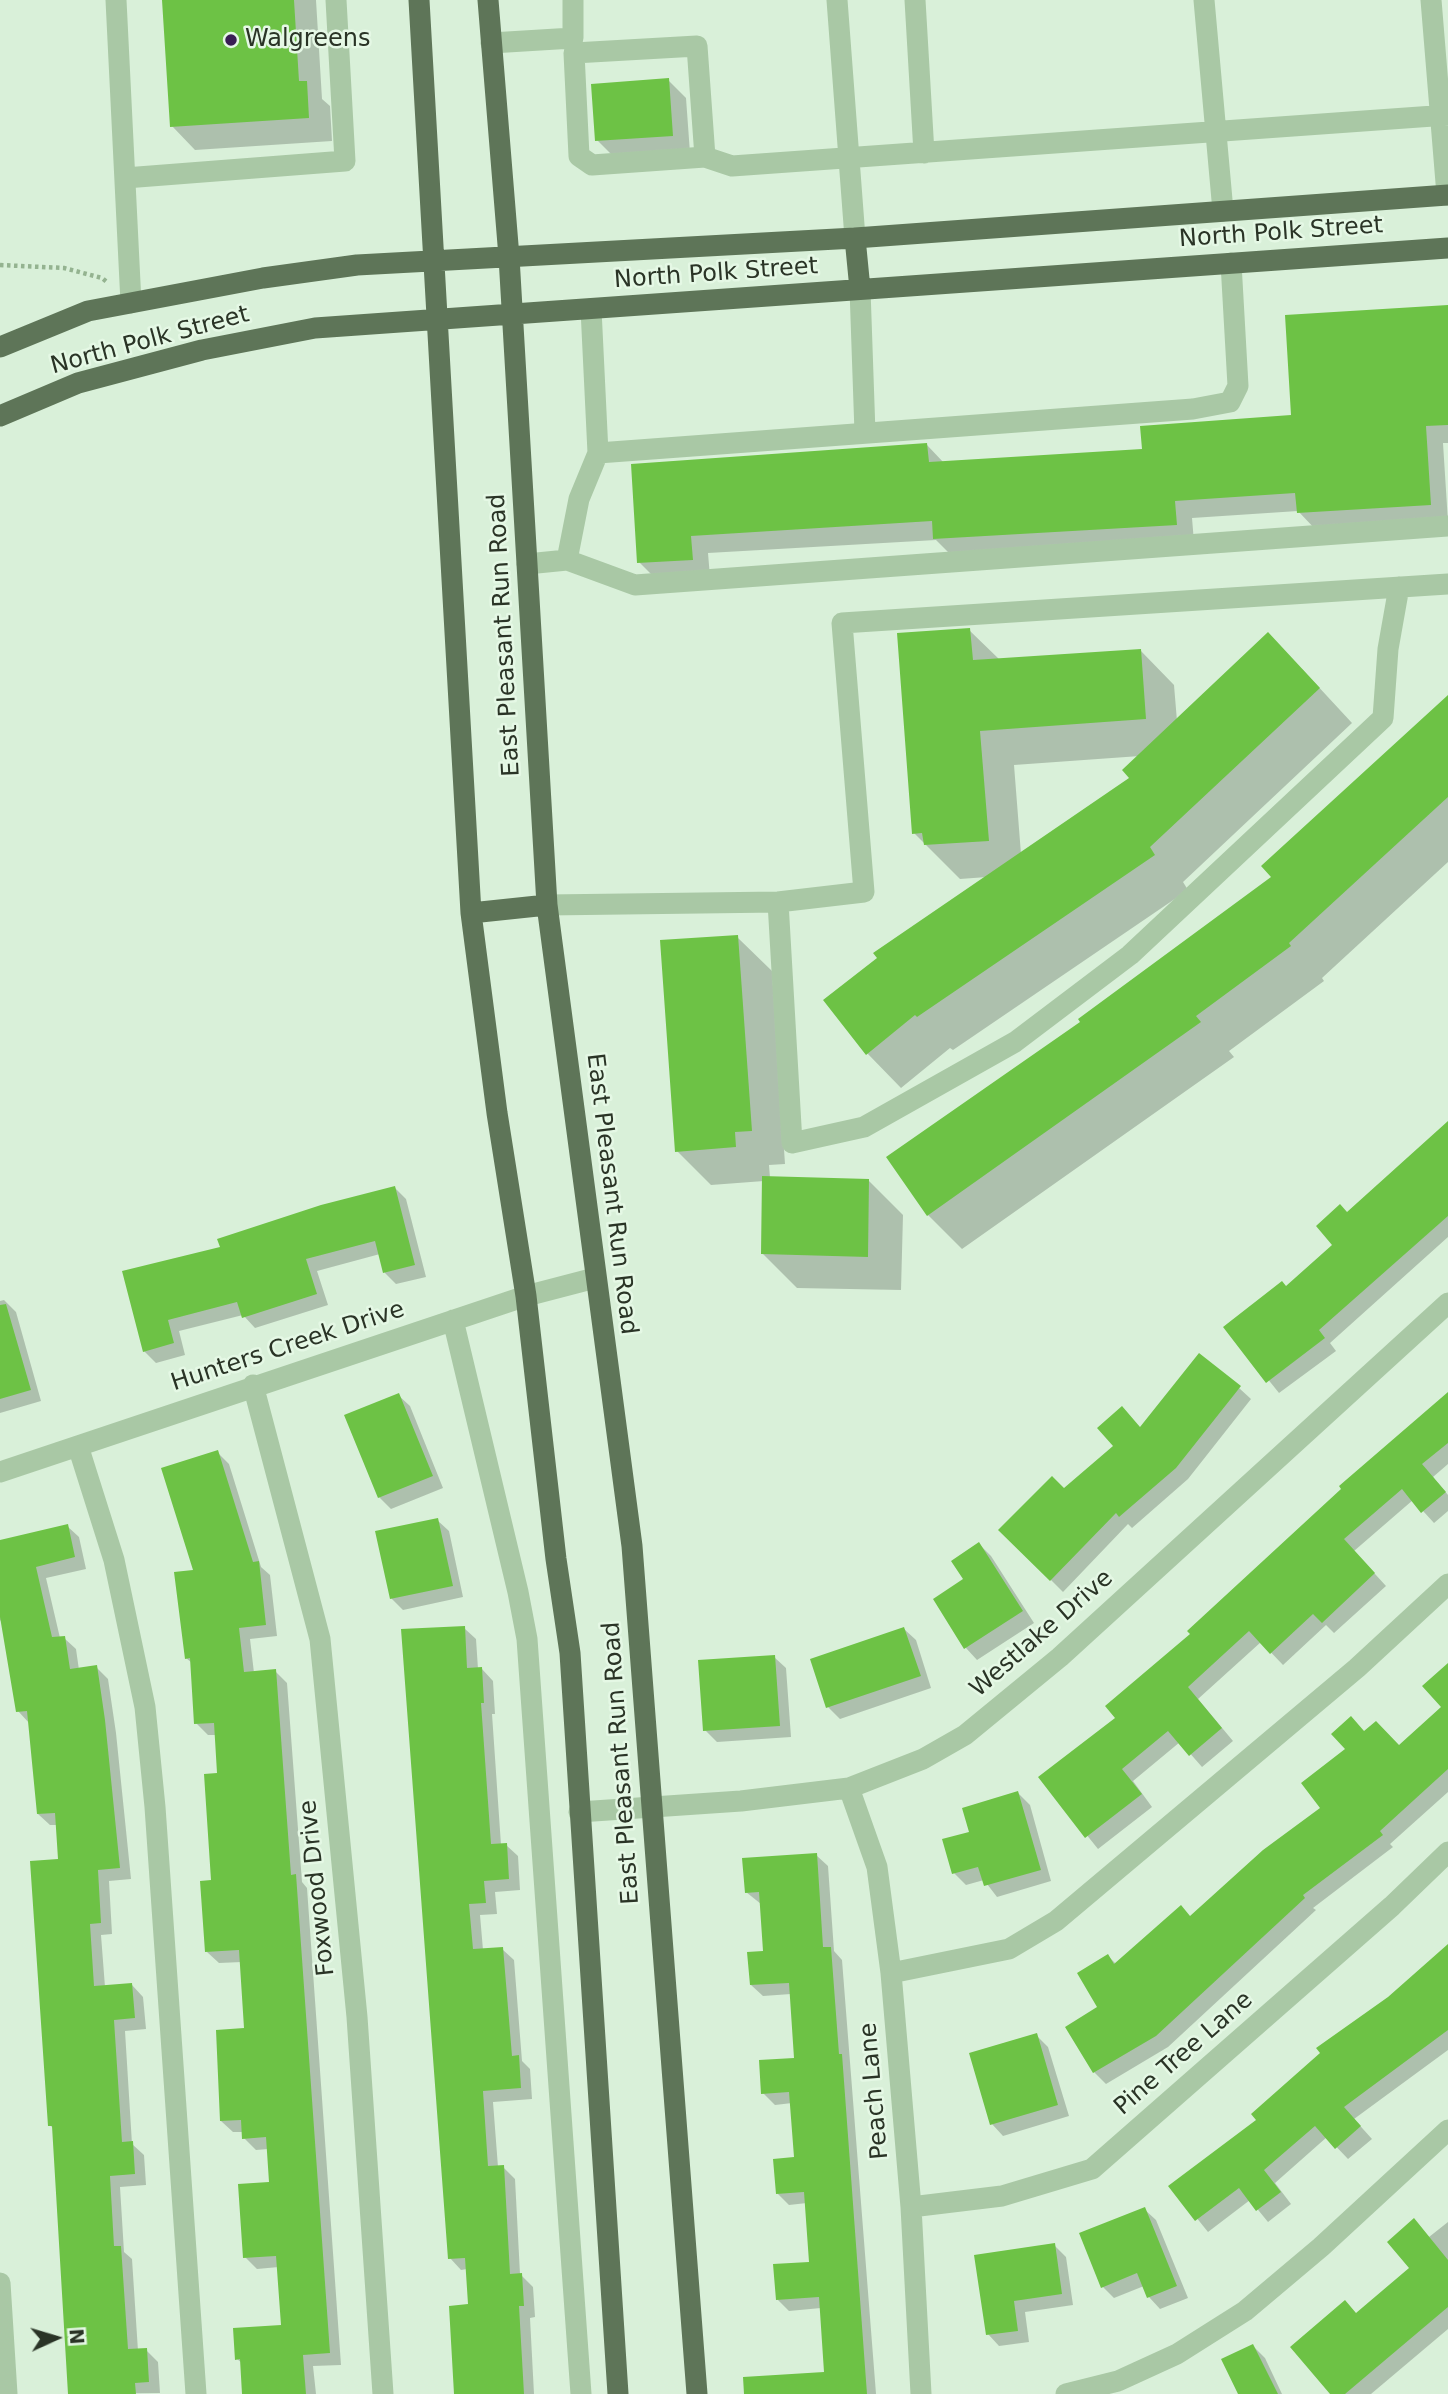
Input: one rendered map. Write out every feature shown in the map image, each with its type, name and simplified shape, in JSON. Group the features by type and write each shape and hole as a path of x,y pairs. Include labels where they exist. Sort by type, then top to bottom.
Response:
{"main road":[{"name":"East Pleasant Run Road","path":"419,0 471,913 497,1113 526,1296 554,1545 570,1653 618,2394"},
{"name":"East Pleasant Run Road","path":"488,0 509,257 547,905 632,1546 697,2394"},
{"name":"North Polk Street","path":"0,347 88,311 276,276 357,265 855,238 1223,211 1448,199"},
{"path":"855,238 860,289"},
{"name":"North Polk Street","path":"0,416 78,383 202,350 315,328 1448,248"},
{"path":"471,913 547,905"}],"street":[{"path":"116,0 131,303"},
{"path":"125,178 345,161 335,0"},
{"path":"573,0 579,156 592,164 705,157 732,166 1444,116"},
{"path":"837,0 855,238"},
{"path":"915,0 924,153"},
{"path":"1204,0 1223,211"},
{"path":"1432,0 1444,116 1448,199"},
{"path":"491,43 697,46 705,157"},
{"path":"598,453 1193,409 1230,402 1238,386 1231,263"},
{"path":"860,289 865,433"},
{"path":"566,560 579,499 598,453 591,309"},
{"path":"527,564 566,560 635,585 1448,526"},
{"path":"547,905 778,902 864,892 842,623 1448,583"},
{"path":"778,902 792,1143 864,1126 992,1055 1015,1042 1130,955 1382,718 1388,649 1399,587"},
{"name":"Hunters Creek Drive","path":"0,1472 253,1385 526,1296 595,1278"},
{"name":"Westlake Drive","path":"579,1812 741,1801 849,1788 923,1759 965,1735 1060,1657 1448,1303"},
{"path":"453,1320 527,1639 581,2394"},
{"name":"Foxwood Drive","path":"253,1385 320,1639 357,2017 383,2394"},
{"path":"78,1446 114,1560 145,1707 156,1807 196,2394"},
{"path":"891,1973 1009,1949 1056,1921 1357,1668 1448,1584"},
{"name":"Peach Lane","path":"849,1788 877,1867 891,1973 911,2207 921,2394"},
{"name":"Pine Tree Lane","path":"911,2207 1002,2196 1092,2169 1392,1906 1448,1852"},
{"path":"1066,2394 1118,2381 1165,2359 1245,2311 1321,2247 1448,2130"},
{"path":"0,2283 7,2394"}],"path":[{"path":"0,265 64,268 102,278 131,303"}],"building":[{"name":"Walgreens","path":"162,0 294,0 299,81 307,81 309,118 170,127"},
{"path":"669,78 673,136 595,141 591,84"},
{"path":"1448,305 1448,425 1426,426 1431,505 1297,513 1295,493 1175,501 1177,525 933,539 932,521 691,536 693,560 637,563 631,464 927,443 929,462 1142,449 1140,426 1291,415 1285,315"},
{"path":"970,628 973,660 1141,649 1146,719 980,731 989,841 924,845 922,833 912,834 897,633"},
{"path":"1268,632 1320,688 1150,847 1155,855 917,1017 915,1015 866,1055 823,1000 877,958 873,953 1129,778 1122,770"},
{"path":"1448,695 1448,797 1289,943 1291,946 1196,1016 1201,1022 927,1216 886,1157 1080,1022 1078,1019 1271,877 1261,866"},
{"path":"738,935 752,1131 735,1132 736,1147 675,1152 660,940"},
{"path":"1448,1121 1448,1216 1319,1330 1325,1338 1266,1383 1223,1327 1282,1281 1286,1286 1332,1245 1316,1226 1340,1204 1347,1212"},
{"path":"762,1176 869,1179 868,1257 761,1254"},
{"path":"395,1186 415,1265 383,1273 375,1241 306,1259 317,1294 242,1318 237,1302 168,1320 174,1343 143,1352 122,1271 220,1247 217,1239 321,1205"},
{"path":"6,1304 31,1390 0,1399 0,1305"},
{"path":"1199,1353 1241,1386 1176,1468 1119,1517 1116,1513 1050,1581 998,1530 1052,1476 1064,1488 1113,1446 1097,1428 1122,1406 1140,1427"},
{"path":"1448,1392 1448,1443 1422,1464 1446,1492 1421,1513 1402,1489 1344,1539 1375,1573 1322,1623 1313,1614 1270,1654 1249,1631 1188,1687 1222,1728 1189,1756 1168,1731 1122,1769 1142,1794 1085,1838 1038,1777 1115,1718 1105,1706 1190,1634 1187,1631 1341,1489 1339,1486"},
{"path":"399,1393 433,1476 378,1498 344,1415"},
{"path":"218,1450 253,1562 259,1561 266,1625 239,1628 244,1672 276,1669 291,1875 296,1874 330,2353 303,2355 306,2394 242,2394 240,2359 235,2360 233,2328 281,2325 276,2256 243,2258 238,2184 269,2182 266,2137 242,2139 241,2120 220,2121 216,2030 244,2028 239,1950 205,1952 200,1881 211,1880 204,1774 217,1773 214,1723 194,1724 190,1658 185,1659 174,1572 193,1570 161,1468"},
{"path":"438,1518 453,1586 390,1599 375,1531"},
{"path":"68,1524 75,1557 36,1567 52,1637 65,1636 70,1669 97,1665 105,1720 120,1868 98,1870 101,1923 90,1924 94,1986 132,1983 135,2018 114,2020 122,2142 133,2141 135,2174 110,2176 114,2246 121,2246 128,2349 147,2348 149,2382 135,2383 136,2394 68,2394 52,2126 48,2126 30,1861 58,1859 55,1813 37,1814 27,1711 16,1712 0,1617 0,1540"},
{"path":"979,1542 1023,1611 964,1649 933,1599 963,1579 951,1561"},
{"path":"465,1626 467,1668 482,1667 484,1703 481,1703 491,1844 507,1843 509,1879 484,1881 486,1903 469,1904 473,1949 503,1947 512,2056 519,2055 521,2088 483,2091 488,2166 504,2165 510,2274 522,2273 524,2306 519,2306 524,2394 454,2394 449,2306 468,2304 465,2258 448,2259 401,1629"},
{"path":"904,1627 921,1676 826,1708 810,1659"},
{"path":"775,1655 780,1726 703,1731 698,1660"},
{"path":"1448,1663 1448,1769 1380,1831 1383,1835 1303,1895 1305,1898 1156,2036 1093,2073 1065,2027 1097,2007 1077,1973 1108,1954 1114,1964 1181,1905 1190,1916 1263,1850 1320,1808 1301,1783 1345,1749 1331,1734 1351,1716 1364,1731 1376,1721 1399,1745 1441,1707 1422,1686"},
{"path":"1018,1791 1041,1870 984,1886 978,1867 952,1874 942,1839 969,1832 962,1808"},
{"path":"817,1853 823,1947 831,1947 839,2054 842,2054 867,2394 744,2394 743,2377 824,2372 819,2297 776,2300 773,2264 809,2262 804,2192 776,2194 773,2159 794,2157 789,2092 761,2094 759,2060 794,2058 789,1983 750,1985 747,1952 763,1951 759,1892 745,1893 742,1858"},
{"path":"1448,1944 1448,2030 1344,2107 1361,2126 1335,2149 1315,2126 1264,2170 1281,2192 1256,2211 1239,2188 1195,2221 1168,2186 1256,2120 1251,2114 1320,2053 1316,2048 1388,1997"},
{"path":"1037,2033 1058,2105 990,2125 969,2053"},
{"path":"1145,2207 1177,2286 1147,2298 1137,2273 1101,2288 1079,2233"},
{"path":"1414,2218 1448,2260 1448,2307 1345,2394 1330,2394 1290,2347 1345,2300 1356,2313 1409,2268 1387,2242"},
{"path":"1055,2243 1062,2294 1014,2301 1018,2331 986,2335 974,2255"},
{"path":"1253,2344 1278,2394 1238,2394 1221,2359"}],"place":[{"name":"Walgreens","path":"231,40"}]}
